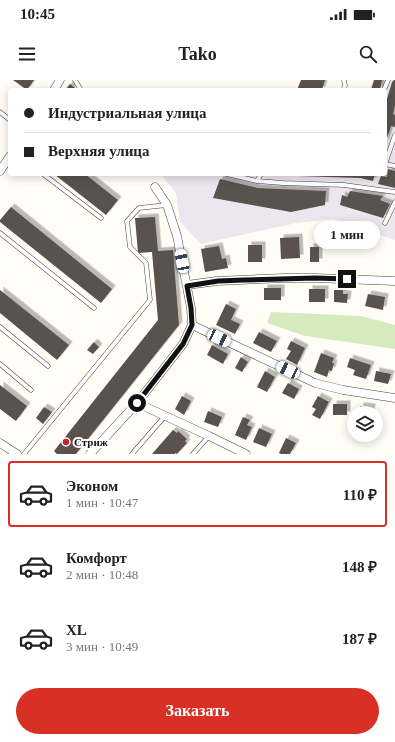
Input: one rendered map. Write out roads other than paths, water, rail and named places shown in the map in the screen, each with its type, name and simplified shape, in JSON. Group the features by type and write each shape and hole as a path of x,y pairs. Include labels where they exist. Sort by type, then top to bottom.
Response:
{"street":[{"path":"0,171 8,159"},
{"path":"90,454 137,403 183,344 192,325 191,308 177,236 167,205 155,187"},
{"path":"187,286 218,281 284,278 395,281"},
{"path":"192,325 315,383 343,390 395,398"},
{"path":"137,403 246,454"},
{"path":"0,443 17,454"}],"lane":[{"path":"0,112 8,118"},
{"path":"387,158 395,134"},
{"path":"46,176 101,218"},
{"path":"236,176 257,181 344,185 395,192"},
{"path":"257,181 260,176"},
{"path":"385,223 395,202"},
{"path":"24,454 150,300 146,263 130,247 127,221 139,208 167,205"},
{"path":"0,233 94,308"},
{"path":"0,327 48,366"},
{"path":"0,364 32,390"},
{"path":"132,454 165,416"},
{"path":"193,454 209,436"}],"place":[{"name":"Стриж","path":"66,442"}]}
